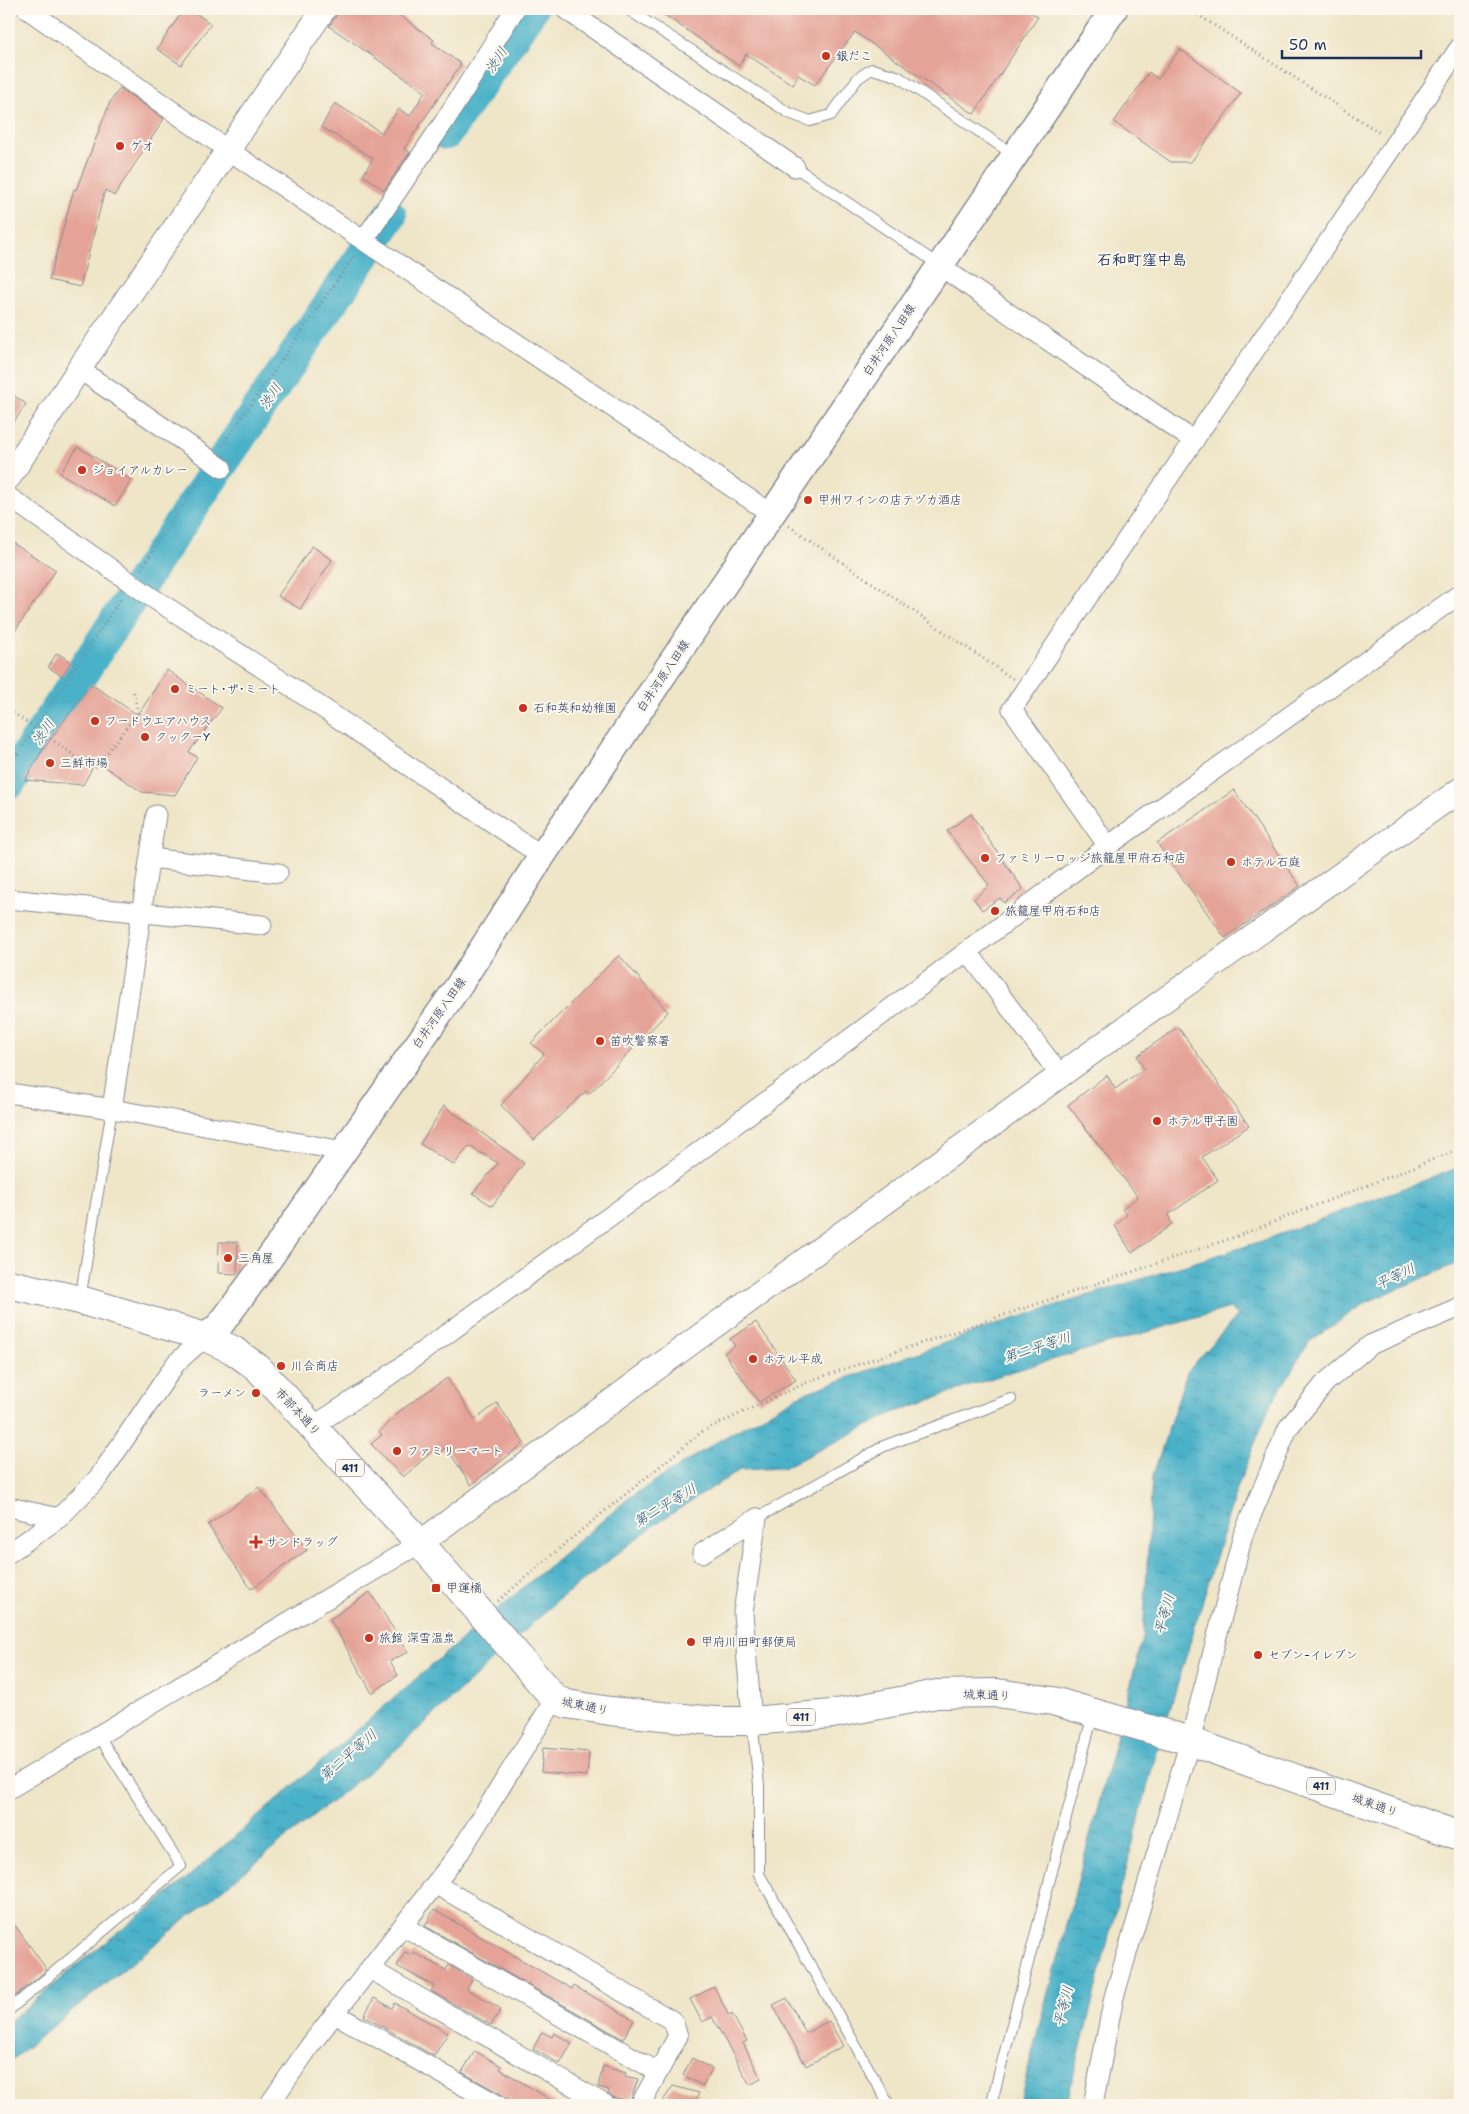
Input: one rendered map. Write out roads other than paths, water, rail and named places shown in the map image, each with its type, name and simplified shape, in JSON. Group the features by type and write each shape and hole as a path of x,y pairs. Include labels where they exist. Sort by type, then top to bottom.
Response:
{"highway":[{"name":"市部本通り","path":"9,1284 80,1300 205,1337 233,1350 258,1368 420,1543 516,1653"},
{"name":"城東通り","path":"516,1653 555,1699 568,1704 610,1711 715,1721 752,1721 832,1714 937,1694 997,1692 1053,1702 1185,1740 1460,1836"}],"main road":[{"name":"白井河原八田線","path":"205,1337 220,1325 268,1260 457,988 542,856 1114,9"}],"street":[{"path":"27,9 228,150 772,514"},
{"path":"9,478 79,369 324,9"},
{"path":"368,244 515,9"},
{"path":"565,9 795,167"},
{"path":"1108,846 1012,709 1460,47"},
{"path":"940,266 1194,441"},
{"path":"79,369 216,463"},
{"path":"9,497 135,586 290,686 542,856"},
{"path":"312,1427 376,1385 681,1165 1108,846 1460,594"},
{"path":"9,1789 420,1543 677,1352 1060,1075 1460,790"},
{"path":"112,1109 156,816"},
{"path":"150,858 278,873"},
{"path":"9,899 262,925"},
{"path":"968,952 1060,1075"},
{"path":"9,1093 112,1109 343,1151"},
{"path":"1093,2105 1114,1997 1243,1535 1288,1428 1326,1382 1370,1345 1460,1307"},
{"path":"9,1554 59,1518 99,1477 181,1357 205,1337"},
{"path":"9,1507 59,1518"},
{"path":"702,1553 757,1518"},
{"path":"752,1721 743,1613 757,1518"},
{"path":"270,2105 309,2047 460,1852 555,1699"},
{"path":"435,1884 673,2021 678,2036 640,2105"},
{"path":"402,1926 658,2072"},
{"path":"370,1969 606,2105"},
{"path":"335,2014 486,2102"}],"lane":[{"path":"627,9 788,113 810,121 831,115 858,78 872,69 897,76 1014,156"},
{"path":"795,167 940,266"},
{"path":"80,1300 112,1109"},
{"path":"757,1518 884,1446 1011,1399"},
{"path":"991,2105 1099,1715"},
{"path":"752,1721 758,1785 759,1874 764,1886 808,1959 889,2105"},
{"path":"9,2010 181,1866 99,1736"}],"water":[{"path":"1460,1167 1460,1262 1367,1302 1309,1342 1269,1408 1236,1491 1151,1772 1066,2105 1019,2105 1143,1638 1152,1478 1187,1372 1238,1315 1230,1308 1007,1373 893,1413 783,1468 740,1470 657,1523 558,1600 398,1748 9,2062 9,2022 79,1963 179,1885 441,1657 629,1498 718,1441 802,1394 1001,1323 1259,1242"}],"waterway":[{"name":"渋川","path":"446,133 531,9"},
{"name":"渋川","path":"9,783 172,536 390,216"}],"place":[{"name":"銀だこ","path":"826,56"},
{"name":"ゲオ","path":"120,146"},
{"name":"ジョイアルカレー","path":"82,470"},
{"name":"甲州ワインの店テヅカ酒店","path":"808,500"},
{"name":"ミート･ザ･ミート","path":"175,689"},
{"name":"石和英和幼稚園","path":"523,708"},
{"name":"フードウエアハウス","path":"95,721"},
{"name":"クックーY","path":"145,737"},
{"name":"三鮮市場","path":"50,763"},
{"name":"ファミリーロッジ旅籠屋甲府石和店","path":"985,858"},
{"name":"ホテル石庭","path":"1231,862"},
{"name":"旅籠屋甲府石和店","path":"995,911"},
{"name":"笛吹警察署","path":"600,1041"},
{"name":"ホテル甲子園","path":"1157,1121"},
{"name":"三角屋","path":"228,1258"},
{"name":"ホテル平成","path":"753,1359"},
{"name":"川合商店","path":"281,1366"},
{"name":"ラーメン","path":"256,1393"},
{"name":"ファミリーマート","path":"397,1451"},
{"name":"サンドラッグ","path":"256,1542"},
{"name":"甲運橋","path":"436,1588"},
{"name":"旅館 深雪温泉","path":"369,1638"},
{"name":"甲府川田町郵便局","path":"691,1642"},
{"name":"セブン-イレブン","path":"1258,1655"}],"district":[{"name":"石和町窪中島","path":"1142,260"}],"water label":[{"name":"平等川","path":"1395,1276"},
{"name":"第二平等川","path":"1037,1347"},
{"name":"第二平等川","path":"665,1505"},
{"name":"平等川","path":"1164,1614"},
{"name":"第二平等川","path":"348,1755"},
{"name":"平等川","path":"1063,2006"}]}
